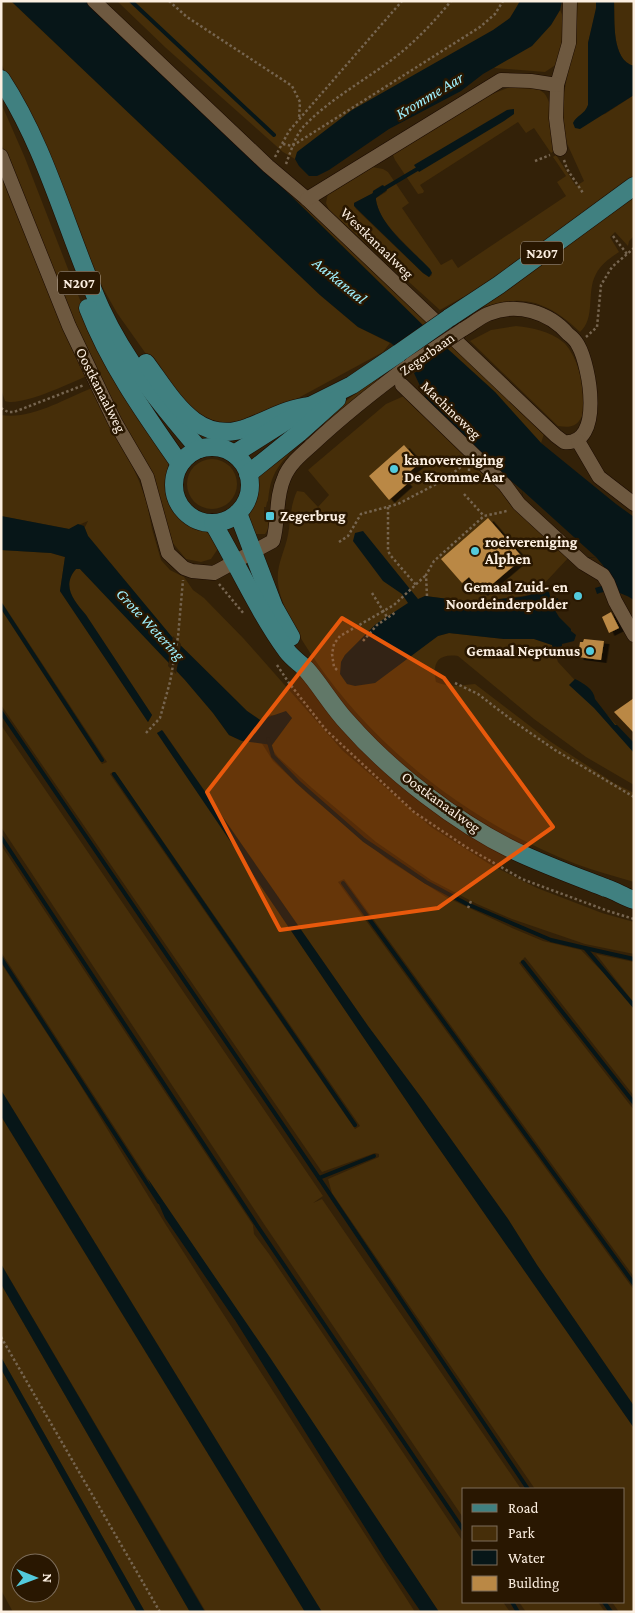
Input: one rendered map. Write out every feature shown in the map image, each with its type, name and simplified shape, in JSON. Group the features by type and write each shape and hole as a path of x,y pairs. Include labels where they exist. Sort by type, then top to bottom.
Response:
{"main road":[{"name":"N207","path":"1,79 14,99 36,146 81,263 102,310 123,350 154,395 199,449"},
{"name":"Oostkanaalweg","path":"1,90 104,343 117,369 141,408 180,464"},
{"name":"Zegerbaan","path":"234,454 310,406 405,359 456,324 499,285 634,186"},
{"name":"N207","path":"81,263 93,277 135,349 184,412 200,426 215,432 237,432 296,407 310,406"},
{"name":"Zegerbaan","path":"248,474 299,433 352,385"},
{"path":"217,447 234,454 243,463 248,474 250,484 244,505 238,513 226,520 213,523 202,522 191,517 179,504 175,493 174,481 180,464 190,454 199,449 217,447"},
{"name":"Oostkanaalweg","path":"238,513 252,554 274,607 306,669"},
{"name":"Oostkanaalweg","path":"213,523 266,619 288,652 306,669 347,723 372,749 436,802 488,836 558,870 609,888 620,896 634,900"},
{"name":"Oostkanaalweg","path":"609,888 622,888 634,891"}],"street":[{"name":"Westkanaalweg","path":"94,1 268,166 307,199 556,436 564,442 578,441"},
{"path":"560,149 556,118 557,85 569,43 570,1"},
{"path":"307,199 502,80 531,80 557,85"},
{"name":"Oostkanaalweg","path":"1,156 69,326 115,422 147,477 168,553 184,568"},
{"name":"Zegerbaan","path":"456,324 504,309 527,309 545,315 560,325 578,344 586,366 590,410 589,424 586,433 578,441"},
{"name":"Zegerbaan","path":"252,554 273,541 276,531 280,488 285,475 292,465 405,359"},
{"name":"Machineweg","path":"402,384 505,485 522,506 583,563 603,575 634,634"},
{"path":"578,441 599,477 634,504"},
{"path":"184,568 214,574 235,561 252,554"}],"path":[{"path":"169,1 187,17 292,86 300,102 299,120"},
{"path":"268,166 289,131 402,1"},
{"path":"280,176 292,146 303,127 332,102 394,58 435,20 451,1"},
{"path":"282,144 292,146 480,27 495,14 503,1"},
{"path":"560,149 567,169 583,193"},
{"path":"614,236 627,254"},
{"path":"578,344 597,327 601,285 612,266 634,248"},
{"path":"1,408 8,412 14,412 95,381"},
{"path":"339,542 348,536 361,514 398,504 444,480 475,456"},
{"path":"464,494 484,516"},
{"path":"337,670 334,667 332,654 334,644 346,632 383,611 417,585 426,575 434,561 484,516 519,509 522,506"},
{"path":"388,507 388,550 391,556 417,585"},
{"path":"146,733 160,718 170,682 178,641 184,568"},
{"path":"426,575 427,596"},
{"path":"372,593 387,617"},
{"path":"363,641 377,625 396,612"},
{"path":"454,683 478,694 555,750 634,797"},
{"path":"468,908 471,901"},
{"path":"1,1338 160,1612"}],"highlighted area":[{"path":"342,618 444,678 553,827 438,908 280,930 207,792"}],"green space":[{"path":"1,1 11,1 320,295 358,327 390,343 383,352 278,409 228,426 199,417 156,368 117,313 104,290 1,63"},
{"path":"117,1 520,1 496,36 297,154 295,159 283,152 166,48"},
{"path":"577,1 596,1 597,8 588,43 588,105 585,112 575,120 605,114 634,95 634,177 464,299 463,297 440,310 329,210 326,203 328,193 372,167 383,169 388,172 409,203 402,208 441,265 452,259 458,268 566,196 557,182 566,176 553,157 556,155 576,186 584,181 565,139 560,113 575,37","holes":["382,185 387,190 376,198 378,208 392,231 417,256 432,275 429,277 356,209 354,203 372,194 373,191"]},
{"path":"614,1 634,1 634,66 621,56 618,48"},
{"path":"560,10 566,23 557,64 545,72 494,68 551,25"},
{"path":"518,84 538,89 547,97 551,111 556,149 551,153 534,128 526,133 518,122 420,185 424,191 418,194 395,160 394,152 487,96"},
{"path":"1,103 25,158 87,318 168,459 169,491 174,505 182,516 189,521 208,529 218,545 211,559 201,562 186,559 172,542 155,482 114,408 62,296 1,143"},
{"path":"1,162 87,376 33,398 12,402 5,401 1,389"},
{"path":"294,198 545,431 541,443 495,392 439,341"},
{"path":"634,198 634,236 629,241 628,246 615,232 610,237 619,252 603,264 596,274 593,281 588,320 580,332 558,314 542,305 514,301 483,307"},
{"path":"516,326 547,333 558,338 569,348 582,380 585,404 583,414 575,425 567,427 558,426 470,341 491,330"},
{"path":"377,377 379,379 324,425 322,423 283,461 273,478 268,501 266,507 264,507 264,514 268,515 268,519 271,519 269,528 265,534 254,534 248,521 257,476 320,421"},
{"path":"92,388 124,447 139,481 147,503 161,560 170,570 184,577 193,590 204,598 244,639 342,750 431,827 491,865 537,888 602,913 634,922 634,954 585,944 512,919 477,904 431,880 376,842 312,788 278,757 272,749 272,745 292,718 271,715 260,720 247,711 172,637 88,536 84,526 88,521 69,529 1,516 1,415 12,416 36,412"},
{"path":"404,396 419,412 422,409 569,557 541,587 530,595 472,602 425,596 376,624 345,655 341,662 449,633 504,639 534,639 552,645 558,662 634,744 634,785 586,757 534,719 458,656 445,656 438,661 435,670 436,682 451,686 475,684 551,742 614,783 634,793 634,882 576,864 538,848 465,806 430,782 368,725 340,694 315,660 287,612 280,592 278,576 279,564 288,535 292,507 297,491 304,492 318,507 329,495 308,470 386,404"},
{"path":"212,459 230,466 237,484 230,502 212,509 194,502 187,484 194,466"},
{"path":"1,550 51,553 65,557 60,591 148,722 152,715 71,593 70,581 76,569 80,569 185,680 229,735 242,741 261,742 273,761 309,795 388,860 446,897 512,928 543,941 581,950 634,1004 634,1096 525,957 519,963 634,1110 634,1277 344,879 338,882 634,1290 634,1406 537,1265 508,1219 368,1026 163,731 157,733 429,1134 634,1428 634,1612 619,1612 613,1603 625,1603 625,1488 534,1488 332,1193 328,1179 379,1157 379,1154 375,1153 322,1172 1,705 1,609 102,764 107,762 1,601","holes":["115,772 360,1126 355,1129 110,774"]},
{"path":"1,725 323,1196 313,1203 322,1199 520,1488 462,1488 462,1516 266,1227 1,827"},
{"path":"1,845 253,1225 254,1234 462,1540 462,1603 504,1603 510,1612 439,1612 148,1179 1,952"},
{"path":"596,954 634,962 634,1003"},
{"path":"1,963 76,1078 166,1225 415,1612 322,1612 1,1090"},
{"path":"1,1116 305,1612 206,1612 1,1264"},
{"path":"1,1284 190,1612 145,1612 1,1357"},
{"path":"1,1369 137,1612 13,1612 1,1590"},
{"path":"520,1603 599,1603 605,1612 526,1612"}],"water":[{"name":"Aarkanaal","path":"11,1 88,1 439,341 495,392 541,443 634,517 634,600 616,592 597,594 595,588 605,585 610,577 606,569 596,557 584,558 522,502 523,491 455,433 429,405 414,373 419,370 391,343 358,327 320,295"},
{"name":"Kromme Aar","path":"520,1 562,1 560,10 551,25 532,46 483,74 461,91 389,129 329,170 317,176 309,176 299,166 295,159 297,152 352,110 493,30 510,18"},
{"path":"596,1 614,1 618,48 621,56 634,66 634,95 580,129 575,128 573,123 585,111 588,105 588,43"},
{"path":"514,109 514,114 504,121 419,172 414,165 507,110"},
{"path":"383,185 387,190 376,198 379,210 390,229 430,269 432,273 429,277 354,206 354,203 373,193 373,191"},
{"name":"Grote Wetering","path":"1,516 69,529 78,524 84,526 88,536 172,637 247,711 260,720 286,711 292,718 272,745 242,741 229,735 185,680 80,569 76,569 70,581 71,593 152,715 148,722 60,591 65,557 51,553 1,550"},
{"path":"363,531 418,599 425,596 472,602 521,597 530,595 541,587 549,592 551,600 558,598 559,604 553,607 559,617 576,635 574,641 562,644 562,646 553,650 552,645 534,639 504,639 449,633 438,636 375,683 355,686 347,684 340,674 341,662 345,655 376,624 408,603 402,594 383,581 353,541 355,533"},
{"path":"575,679 590,689 595,699 615,725 634,743 634,753 594,708 569,685"},
{"path":"162,730 368,1026 508,1219 537,1265 634,1406 634,1428 429,1134 157,733"},
{"path":"1,1090 322,1612 305,1612 1,1116"},
{"path":"148,1179 271,1359 439,1612 421,1612 386,1561 235,1320 165,1218"},
{"path":"1,1264 205,1612 190,1612 1,1284"},
{"path":"1,1357 145,1612 137,1612 1,1369"}],"pier":[{"path":"523,491 596,557 584,558 522,502"},
{"path":"173,636 181,644 176,674 168,666"}],"building":[{"name":"kanovereniging De Kromme Aar","path":"404,445 420,463 402,478 407,484 389,500 369,476"},
{"name":"roeivereniging Alphen","path":"488,518 523,558 482,593 469,577 462,583 441,559"},
{"path":"611,612 619,628 609,633 602,617"},
{"name":"Gemaal Neptunus","path":"584,639 604,641 601,660 578,657 580,642 583,642"},
{"path":"634,698 634,733 614,712"}],"waterway":[{"path":"131,1 274,135"},
{"path":"382,190 419,168"},
{"path":"1,605 102,760"},
{"path":"1,712 319,1178 527,1488"},
{"path":"268,739 273,756 298,782 364,840 426,882 467,904 551,940 585,948 634,1006"},
{"path":"114,774 355,1125"},
{"path":"1,837 258,1227 462,1528"},
{"path":"343,883 634,1284"},
{"path":"585,948 634,959"},
{"path":"1,958 159,1202"},
{"path":"523,962 634,1103"},
{"path":"319,1178 374,1156"},
{"path":"513,1603 518,1612"},
{"path":"605,1603 611,1612"}],"place":[{"name":"kanovereniging De Kromme Aar","path":"394,469"},
{"name":"Zegerbrug","path":"270,516"},
{"name":"roeivereniging Alphen","path":"475,551"},
{"name":"Gemaal Zuid- en Noordeinderpolder","path":"578,596"},
{"name":"Gemaal Neptunus","path":"590,651"}]}
